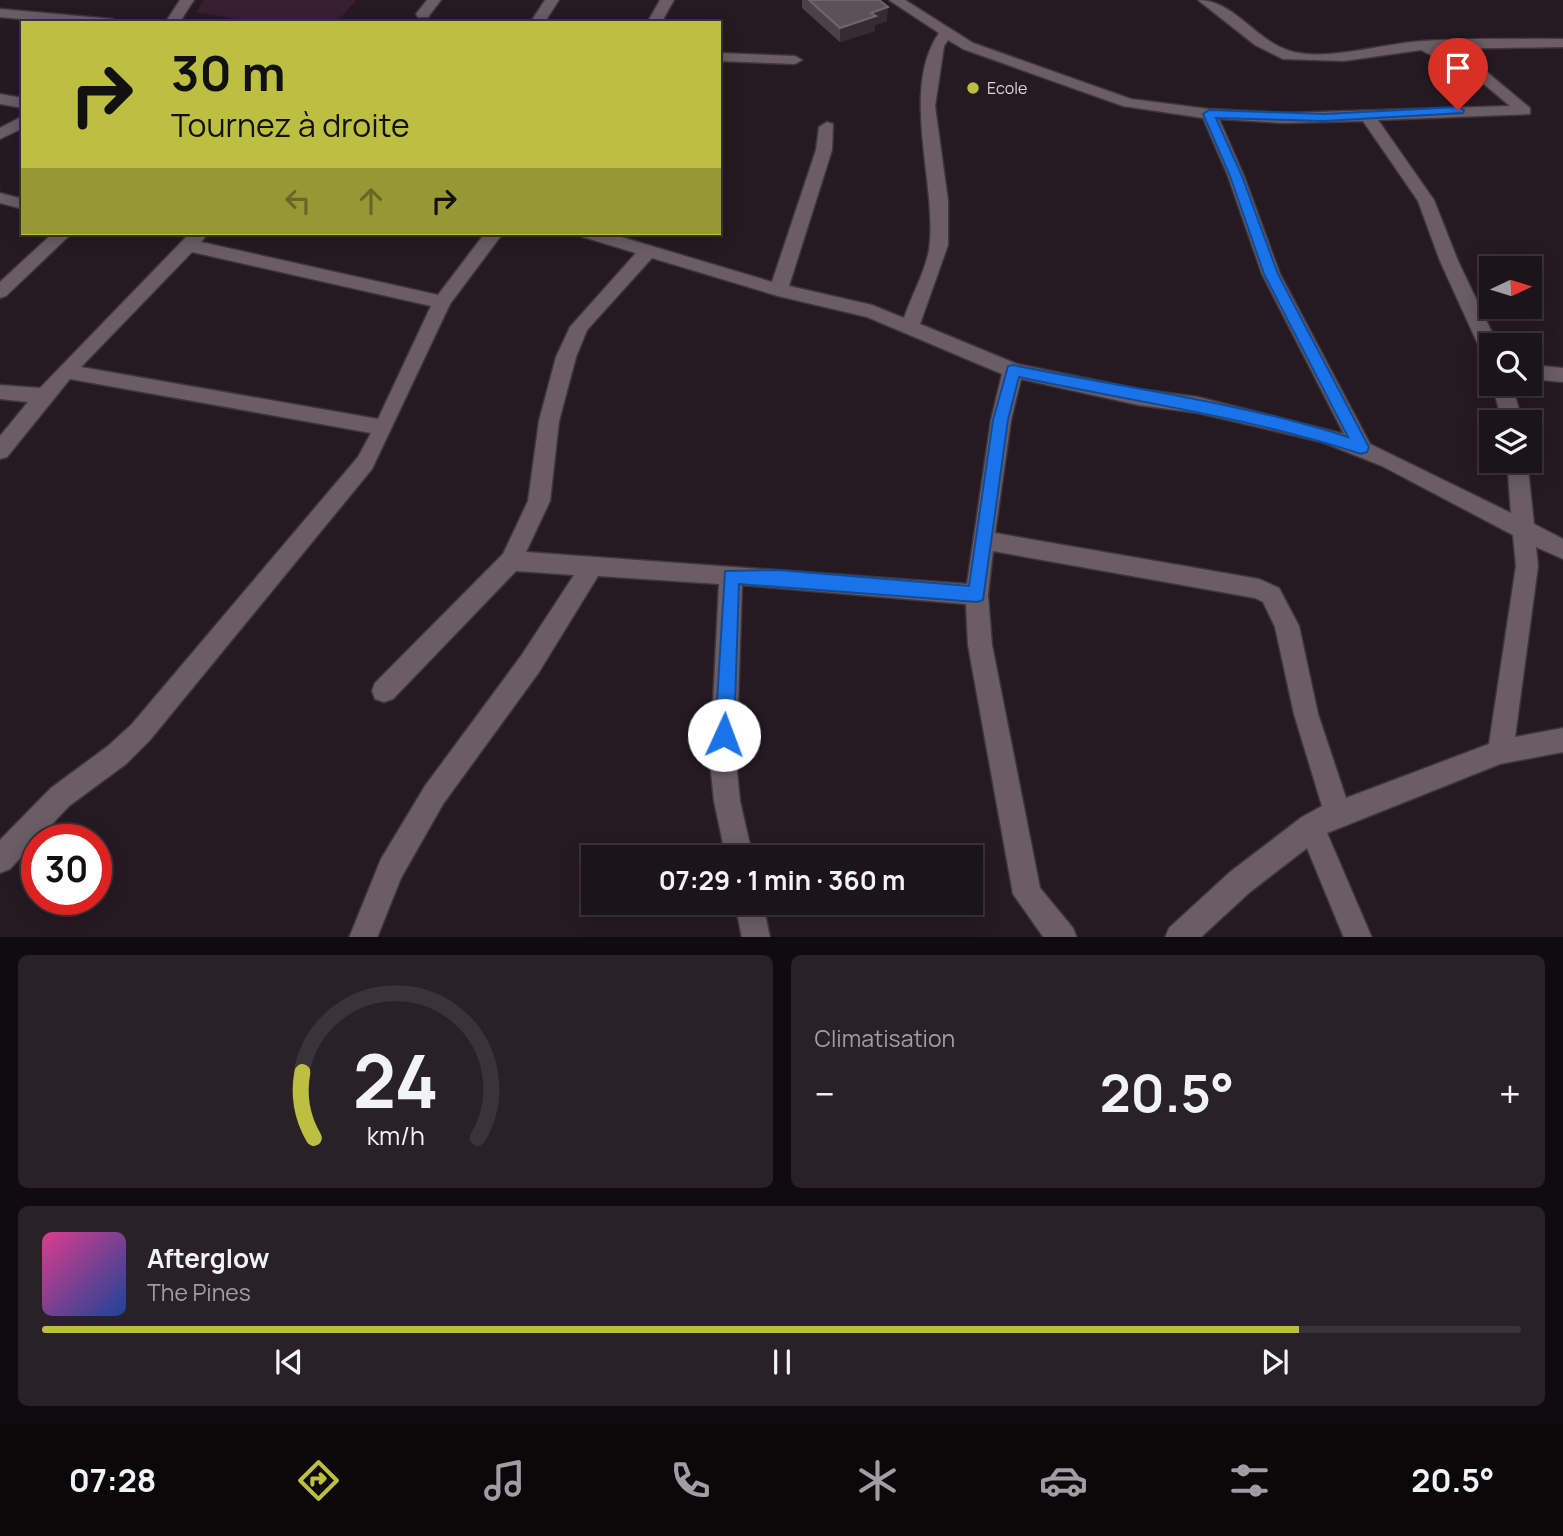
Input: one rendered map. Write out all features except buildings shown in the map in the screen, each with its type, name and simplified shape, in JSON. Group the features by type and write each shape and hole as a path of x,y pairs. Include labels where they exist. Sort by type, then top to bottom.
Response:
{"street":[{"path":"0,12 14,0"},
{"path":"173,21 187,0"},
{"path":"423,14 434,0"},
{"path":"538,21 552,0"},
{"path":"655,21 667,0"},
{"path":"896,0 968,46 1128,103 1209,114 1284,117 1367,116 1431,111 1525,111 1483,76 1423,46"},
{"path":"1205,0 1260,42 1288,56 1344,57 1423,46 1563,43"},
{"path":"0,12 92,21"},
{"path":"910,326 934,261 942,226 927,106 937,46 946,33"},
{"path":"721,57 795,60"},
{"path":"0,99 21,103"},
{"path":"1209,114 1236,176 1271,274 1361,447"},
{"path":"1367,116 1426,200 1449,261 1483,333"},
{"path":"0,134 21,122"},
{"path":"778,290 818,169 827,127"},
{"path":"0,198 21,203"},
{"path":"0,292 60,235"},
{"path":"0,859 60,797 117,755 141,733 365,463 442,302 492,235"},
{"path":"596,235 778,290 872,312 1013,370 1138,397 1198,405 1300,428 1361,447 1563,550"},
{"path":"0,451 43,396 193,239 442,302"},
{"path":"384,691 511,561 539,501 549,421 566,357 579,327 648,251"},
{"path":"1013,370 1001,420 983,540 977,595 980,645 1027,894 1063,937"},
{"path":"65,372 384,428"},
{"path":"1542,373 1563,376"},
{"path":"0,392 43,396"},
{"path":"1500,752 1527,566 1519,473"},
{"path":"983,540 1259,589 1271,595 1287,626 1306,714 1338,814"},
{"path":"511,561 778,578 977,595"},
{"path":"363,937 391,869 434,795 530,664 592,566"},
{"path":"731,577 723,762 727,801 737,845"},
{"path":"1179,937 1240,882 1311,826 1500,752 1563,740"},
{"path":"1311,826 1358,937"},
{"path":"751,915 756,937"}],"shaded area":[{"path":"204,0 356,0 338,21 248,21 196,12"}],"place":[{"name":"Ecole","path":"973,88"}],"route":[{"path":"724,735 731,577 778,578 977,595 1001,420 1013,370 1138,397 1198,405 1300,428 1361,447 1271,274 1255,234 1245,198 1209,114 1324,117 1458,110"}]}
